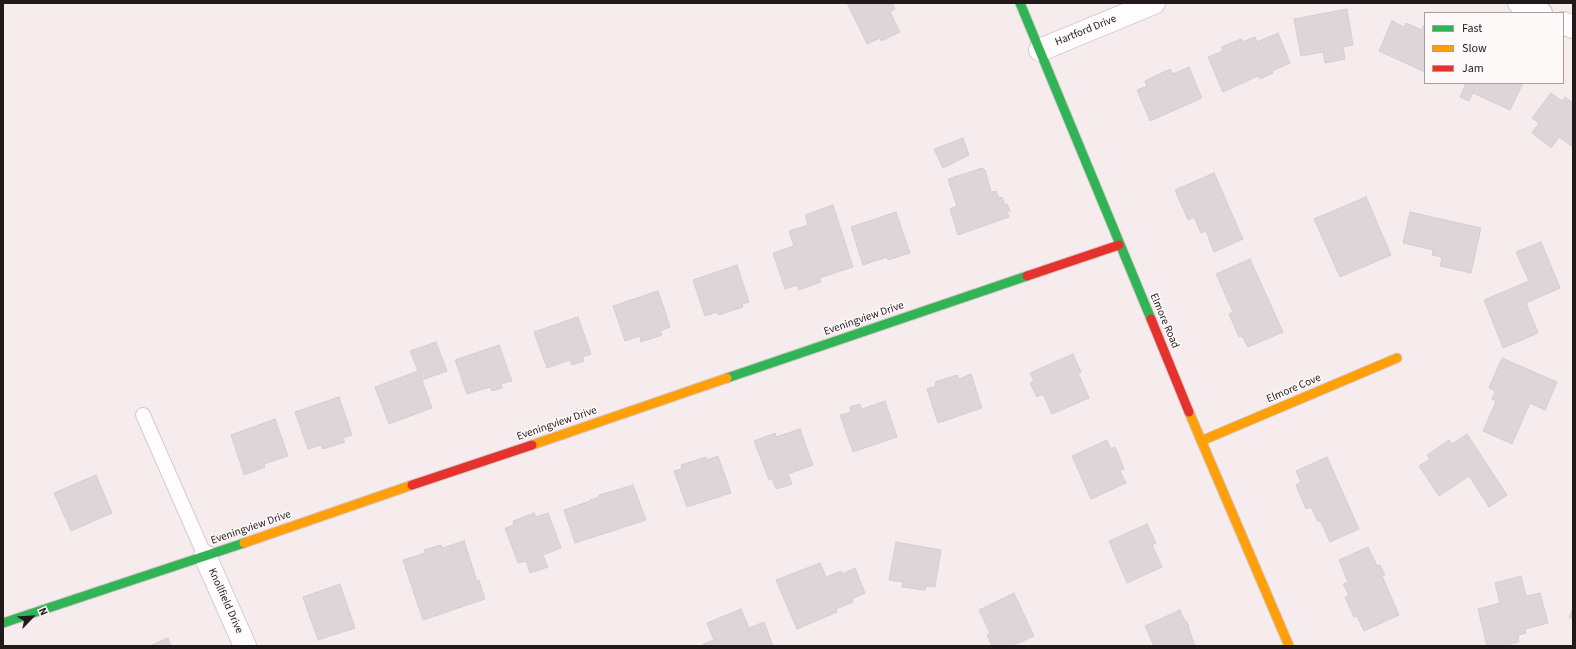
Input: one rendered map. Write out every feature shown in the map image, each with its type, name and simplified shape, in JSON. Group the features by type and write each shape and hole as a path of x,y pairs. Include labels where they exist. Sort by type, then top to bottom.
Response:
{"street":[{"name":"Elmore Road","path":"1020,3 1119,245 1289,646"},
{"name":"Hartford Drive","path":"1040,50 1154,3"},
{"path":"1519,3 1539,12"},
{"name":"Eveningview Drive","path":"3,623 205,556 1119,245"},
{"name":"Elmore Cove","path":"1201,441 1397,358"},
{"name":"Knollfield Drive","path":"205,556 245,646"}],"lane":[{"path":"143,415 205,556"}],"building":[{"path":"847,3 892,3 895,9 890,12 900,32 881,41 880,38 867,44"},
{"path":"1347,9 1353,45 1343,47 1345,59 1325,63 1323,52 1301,56 1294,19"},
{"path":"1392,21 1404,27 1406,23 1422,30 1424,26 1424,72 1379,51"},
{"path":"1278,33 1290,63 1272,71 1273,73 1260,79 1258,76 1223,92 1208,57 1223,51 1221,47 1241,39 1242,42 1255,37 1257,42"},
{"path":"1189,67 1202,98 1150,121 1137,90 1147,86 1145,81 1170,69 1173,74"},
{"path":"1466,84 1523,84 1510,110 1473,93 1469,101 1460,97"},
{"path":"1551,93 1562,101 1565,97 1573,103 1573,147 1559,137 1551,148 1532,133 1539,123 1532,118"},
{"path":"963,138 969,155 943,168 934,149"},
{"path":"982,168 985,170 991,192 996,191 999,198 1002,197 1005,205 1007,204 1010,211 1007,211 1009,217 958,235 950,209 957,206 948,179"},
{"path":"1214,173 1243,239 1214,252 1206,231 1201,233 1194,217 1188,220 1175,190"},
{"path":"1366,197 1391,255 1340,277 1314,219"},
{"path":"833,205 853,267 819,278 821,282 799,290 797,285 785,289 773,253 794,246 789,231 808,225 805,215"},
{"path":"896,212 910,253 888,260 887,257 863,265 851,227"},
{"path":"1410,212 1481,228 1471,273 1440,266 1442,257 1432,255 1433,250 1403,243"},
{"path":"1541,242 1560,288 1526,303 1538,333 1503,348 1484,300 1529,281 1516,252"},
{"path":"1250,259 1283,332 1248,347 1242,336 1239,337 1229,314 1233,312 1216,274"},
{"path":"737,265 749,302 742,304 743,307 718,315 717,312 705,316 693,280"},
{"path":"658,291 670,327 660,331 662,335 641,342 640,336 625,341 613,306"},
{"path":"578,317 591,354 582,357 584,361 572,365 570,360 547,368 534,332"},
{"path":"436,342 447,371 422,380 432,408 389,424 375,387 418,371 410,351"},
{"path":"499,345 512,381 501,384 502,388 492,391 490,387 467,394 455,360"},
{"path":"1073,354 1081,372 1078,373 1089,398 1052,414 1043,394 1037,397 1030,383 1034,381 1030,373"},
{"path":"1502,358 1557,382 1545,410 1530,403 1512,444 1483,431 1496,401 1492,399 1495,391 1489,388"},
{"path":"971,374 982,408 938,423 927,389 936,386 935,382 957,375 959,379"},
{"path":"339,397 352,435 343,438 345,442 323,449 321,445 308,449 295,412"},
{"path":"885,401 897,437 853,452 840,415 851,412 850,407 860,404 862,409"},
{"path":"275,419 288,456 264,464 265,467 244,475 231,435"},
{"path":"800,429 813,465 788,474 792,484 776,489 772,479 769,480 754,441 775,433 776,437"},
{"path":"1467,434 1507,495 1489,507 1469,476 1439,496 1419,466 1430,459 1427,455 1449,440 1452,444"},
{"path":"1107,440 1111,449 1115,447 1124,469 1120,471 1126,483 1091,499 1072,456"},
{"path":"718,456 731,493 687,507 674,471 682,469 681,465 706,457 707,460"},
{"path":"1327,457 1359,529 1330,542 1320,520 1318,522 1311,507 1306,509 1296,485 1301,482 1296,471"},
{"path":"96,475 112,513 71,531 54,493"},
{"path":"633,485 646,520 575,543 564,510 590,501 599,497 599,495"},
{"path":"534,513 536,517 548,513 561,548 543,555 548,567 530,573 526,561 518,563 505,528 514,525 513,521"},
{"path":"1147,524 1156,543 1152,545 1162,567 1127,583 1109,541"},
{"path":"464,541 477,581 479,580 485,599 423,620 403,560 425,553 424,550 441,545 442,548"},
{"path":"896,542 941,550 935,587 926,586 925,590 902,587 903,582 889,580"},
{"path":"1368,547 1377,566 1380,565 1385,575 1382,576 1399,615 1364,631 1357,616 1354,617 1345,597 1349,595 1343,584 1348,582 1339,560"},
{"path":"820,563 826,577 841,571 842,574 855,568 865,593 852,599 853,602 836,609 837,612 797,629 776,580"},
{"path":"1521,576 1526,596 1540,593 1548,623 1525,629 1526,633 1518,635 1519,642 1504,646 1487,646 1478,609 1500,603 1495,583"},
{"path":"340,584 355,628 318,640 303,597"},
{"path":"1014,593 1034,636 1012,646 992,646 987,635 990,633 979,610"},
{"path":"1573,608 1573,619 1569,617"},
{"path":"741,609 749,628 764,622 773,646 704,646 703,644 714,640 707,623"},
{"path":"1180,610 1183,618 1189,625 1188,626 1195,646 1154,646 1145,626"},
{"path":"168,638 171,646 150,646"}],"traffic: fast":[{"path":"1020,3 1151,319"},
{"path":"727,378 1027,276"},
{"path":"3,623 244,543"}],"traffic: slow":[{"path":"1201,441 1397,358"},
{"path":"532,445 727,378"},
{"path":"1189,412 1289,646"},
{"path":"244,543 412,485"}],"traffic: jam":[{"path":"1027,276 1119,245"},
{"path":"1151,319 1189,412"},
{"path":"412,485 532,445"}]}
